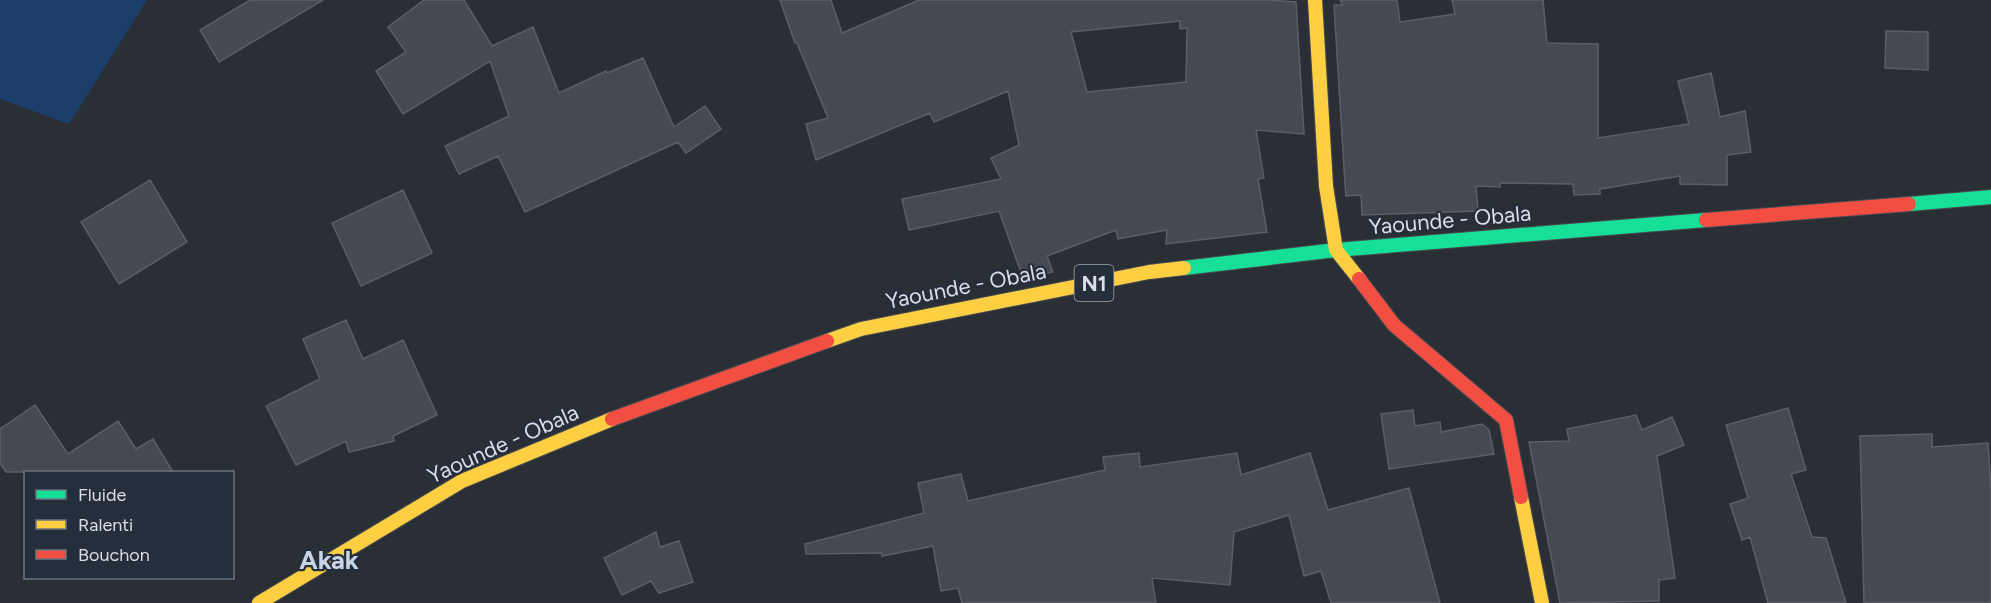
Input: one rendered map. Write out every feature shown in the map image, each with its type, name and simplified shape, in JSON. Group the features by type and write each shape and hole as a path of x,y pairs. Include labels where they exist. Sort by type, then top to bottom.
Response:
{"main road":[{"path":"1315,0 1326,186 1336,250 1394,326 1506,420 1542,603"},
{"name":"Yaounde - Obala","path":"259,603 462,481 612,419 861,329 1149,272 1336,250 1991,197"}],"shaded area":[{"path":"0,0 147,0 69,124 0,99"}],"building":[{"path":"250,0 323,0 219,62 200,30"},
{"path":"424,0 464,0 492,46 533,27 559,93 606,71 607,73 643,58 674,127 705,106 721,129 686,153 678,142 525,212 498,156 459,174 445,146 509,116 490,61 403,114 376,71 406,52 388,27"},
{"path":"780,0 831,0 842,33 919,0 1269,0 1296,2 1304,134 1256,130 1264,178 1258,179 1267,232 1166,244 1167,230 1118,239 1116,230 1047,256 1053,272 1023,278 999,211 909,230 902,199 1001,179 991,158 1019,145 1008,91 934,122 930,113 816,160 806,124 828,118 797,43 795,43","holes":["1180,21 1180,29 1187,28 1186,82 1087,92 1071,32"]},
{"path":"1340,0 1397,0 1400,22 1455,14 1452,0 1543,0 1547,43 1598,44 1598,138 1689,124 1678,81 1711,73 1720,117 1745,111 1751,152 1727,155 1727,185 1680,184 1680,176 1600,189 1600,194 1574,195 1573,184 1500,183 1500,187 1476,186 1478,211 1362,215 1361,195 1346,196 1334,5 1343,5"},
{"path":"1886,31 1928,32 1928,70 1885,68"},
{"path":"150,180 187,242 119,284 81,222"},
{"path":"403,190 432,253 361,286 332,223"},
{"path":"346,320 363,359 403,340 437,415 393,436 394,441 349,452 346,441 296,465 266,406 320,379 303,339"},
{"path":"35,405 68,454 118,421 136,449 153,439 172,471 6,472 0,463 0,429"},
{"path":"1788,408 1806,470 1791,474 1812,537 1826,538 1846,603 1768,603 1750,537 1742,540 1730,504 1748,498 1726,425"},
{"path":"1413,410 1415,426 1440,422 1441,432 1482,424 1489,430 1494,454 1389,469 1381,414"},
{"path":"1636,415 1642,430 1672,417 1684,445 1657,456 1675,578 1659,580 1659,601 1560,603 1529,442 1569,441 1567,429"},
{"path":"1932,434 1932,447 1988,443 1991,492 1991,603 1864,603 1860,436"},
{"path":"1139,453 1140,467 1237,453 1241,475 1310,453 1328,510 1409,488 1440,603 1331,603 1321,571 1304,576 1289,515 1234,532 1230,585 1152,578 1156,603 962,603 958,588 941,591 933,546 882,556 882,553 806,554 805,544 924,513 918,483 961,474 968,501 1105,470 1103,457"},
{"path":"656,532 660,547 679,541 693,582 659,593 651,581 622,595 604,558"}],"traffic: fast":[{"path":"1909,204 1991,197"},
{"path":"1184,268 1336,250 1706,220"}],"traffic: slow":[{"path":"1315,0 1326,186 1336,250 1359,279"},
{"path":"827,341 861,329 1149,272 1184,268"},
{"path":"259,603 462,481 612,419"},
{"path":"1521,497 1542,603"}],"traffic: jam":[{"path":"1706,220 1909,204"},
{"path":"1359,279 1394,325 1506,420 1521,497"},
{"path":"612,419 827,341"}],"district":[{"name":"Akak","path":"329,560"}]}
